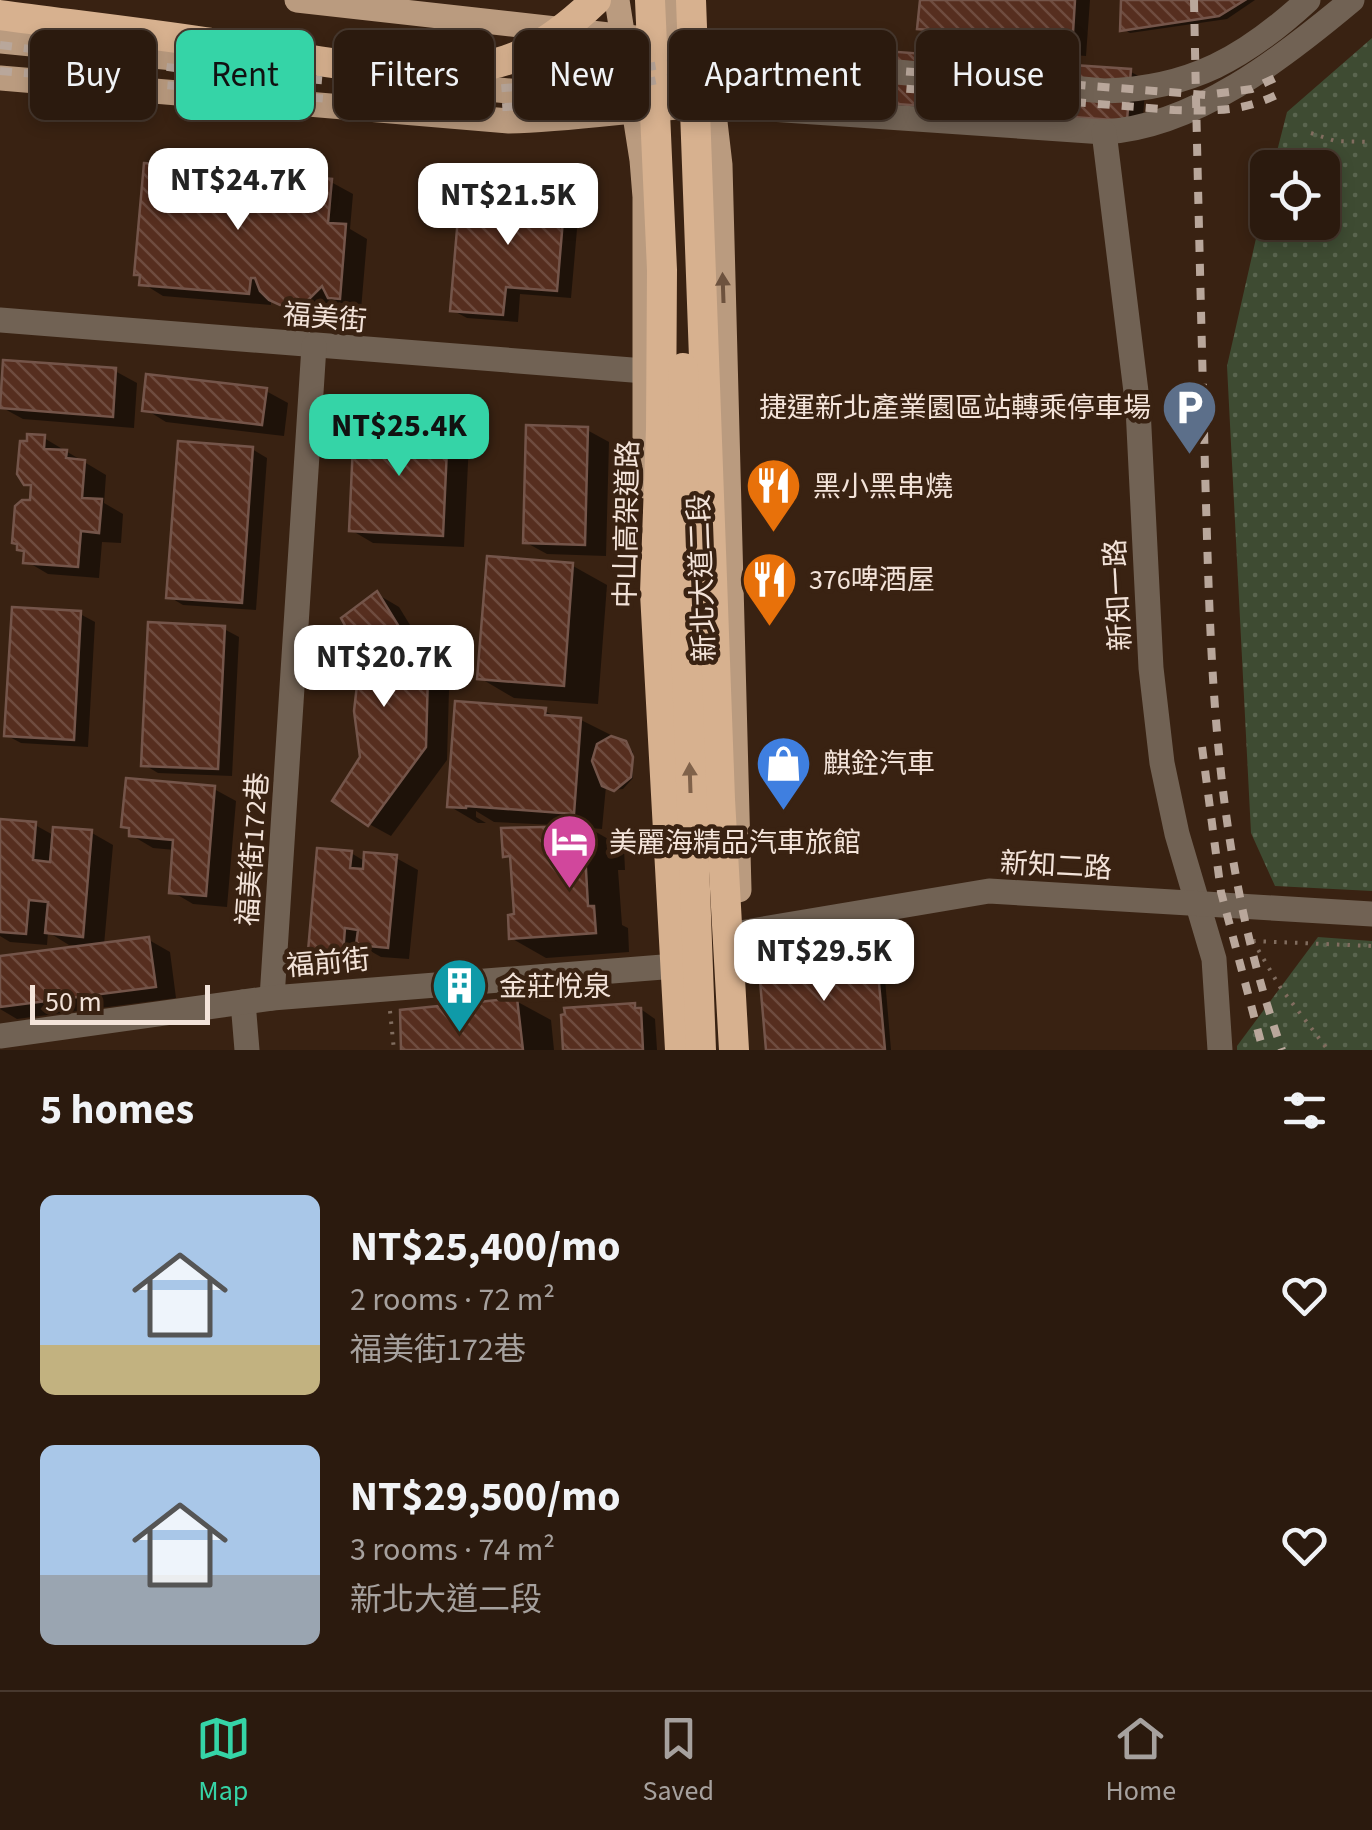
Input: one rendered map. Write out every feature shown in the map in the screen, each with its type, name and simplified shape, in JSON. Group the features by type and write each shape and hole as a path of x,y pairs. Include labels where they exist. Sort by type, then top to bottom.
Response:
{"highway":[{"path":"0,15 350,64 443,69 514,58 545,41 596,0"},
{"name":"中山高架道路","path":"650,0 662,270 655,593 680,1050"},
{"path":"693,0 720,800 734,1050"},
{"path":"698,120 682,500 701,1050"}],"main road":[{"path":"296,0 565,30"},
{"name":"新北大道二段","path":"618,0 621,30"},
{"path":"671,0 671,30"},
{"name":"新北大道二段","path":"693,0 697,30"},
{"path":"0,41 514,92"},
{"path":"649,81 669,46"},
{"path":"0,78 530,120"},
{"name":"新北大道二段","path":"635,120 644,197 646,628 668,1050"},
{"name":"新北大道二段","path":"704,120 720,165 745,1050"}],"street":[{"path":"896,71 1133,90 1190,78 1229,61 1280,13 1308,0"},
{"path":"896,118 1104,132 1136,130 1223,92 1294,48 1352,0"},
{"name":"新知一路","path":"1104,132 1138,408 1151,668 1162,762 1177,834 1214,960 1220,1050"},
{"name":"福美街","path":"0,320 645,371"},
{"name":"福美街172巷","path":"272,998 314,346"},
{"name":"新知二路","path":"740,933 989,891 1372,914"},
{"name":"福前街","path":"0,1036 387,986 663,968"},
{"path":"242,1002 247,1050"}],"path":[{"path":"1310,132 1335,141 1372,142"},
{"path":"1328,1050 1280,987 1253,940 1372,946"},
{"path":"387,986 394,1050"}],"green space":[{"path":"1372,38 1372,891 1275,886 1251,833 1227,366 1256,240 1340,240 1340,150 1277,150 1287,112"},
{"path":"1318,937 1372,941 1372,1050 1237,1050 1237,1046"}],"building":[{"path":"920,0 1075,0 1073,30 917,29"},
{"path":"1121,0 1245,0 1219,16 1120,31"},
{"path":"896,52 916,53 916,105 896,104"},
{"path":"1079,65 1131,69 1127,121 1079,117"},
{"path":"144,163 332,179 328,223 346,224 340,299 328,298 322,286 305,303 280,305 260,291 255,278 251,278 249,294 139,285 140,275 134,275"},
{"path":"511,179 566,184 557,291 506,287 503,315 450,311 459,206 509,210"},
{"path":"3,360 116,368 113,417 0,408"},
{"path":"146,374 267,388 262,425 142,411"},
{"path":"354,423 448,427 443,536 349,531"},
{"path":"526,425 588,427 585,545 523,543"},
{"path":"27,434 45,435 44,449 67,450 66,458 85,460 82,498 102,499 99,533 81,531 78,567 23,563 24,551 17,550 17,544 12,543 15,506 30,500 31,485 24,485 17,474 20,441 27,441"},
{"path":"178,441 253,447 242,603 166,598"},
{"path":"487,556 573,563 564,686 477,679"},
{"path":"377,591 428,674 426,747 368,826 332,801 360,757 354,711 365,662 341,618"},
{"path":"12,607 81,611 74,740 4,736"},
{"path":"148,622 225,626 218,769 141,766"},
{"path":"455,701 546,708 545,715 581,718 574,814 447,807"},
{"path":"611,736 626,741 633,757 631,777 614,791 602,786 592,761 597,744"},
{"path":"126,778 215,786 206,896 169,893 173,840 129,836 129,828 121,827"},
{"path":"0,819 36,822 33,860 50,862 53,827 92,830 83,937 45,933 48,902 29,900 26,934 0,932"},
{"path":"590,826 592,851 585,852 588,906 594,906 596,933 509,939 508,915 514,914 510,856 503,857 501,828"},
{"path":"317,848 352,851 350,868 363,869 364,852 397,855 388,948 356,945 358,930 345,928 343,954 308,951"},
{"path":"149,937 156,987 0,1007 0,956"},
{"path":"876,949 885,1050 766,1050 759,969"},
{"name":"金莊悅泉","path":"517,998 523,1050 401,1050 400,1010"},
{"path":"635,1003 635,1008 641,1008 643,1050 563,1050 564,1008"}],"railway":[{"path":"1194,0 1214,691 1229,834 1242,906 1282,1050"},
{"path":"0,45 175,68 461,92 559,83 710,56 1206,95 1252,89 1277,77"},
{"path":"0,71 459,110 537,105 682,75 710,73 1174,110 1230,109 1283,92"},
{"path":"1202,747 1221,892 1263,1050"}],"place":[{"name":"捷運新北產業園區站轉乘停車場","path":"1190,456"},
{"name":"黑小黑串燒","path":"774,535"},
{"name":"376啤酒屋","path":"770,628"},
{"name":"麒銓汽車","path":"784,812"},
{"name":"美麗海精品汽車旅館","path":"570,891"},
{"name":"金莊悅泉","path":"460,1035"}]}
